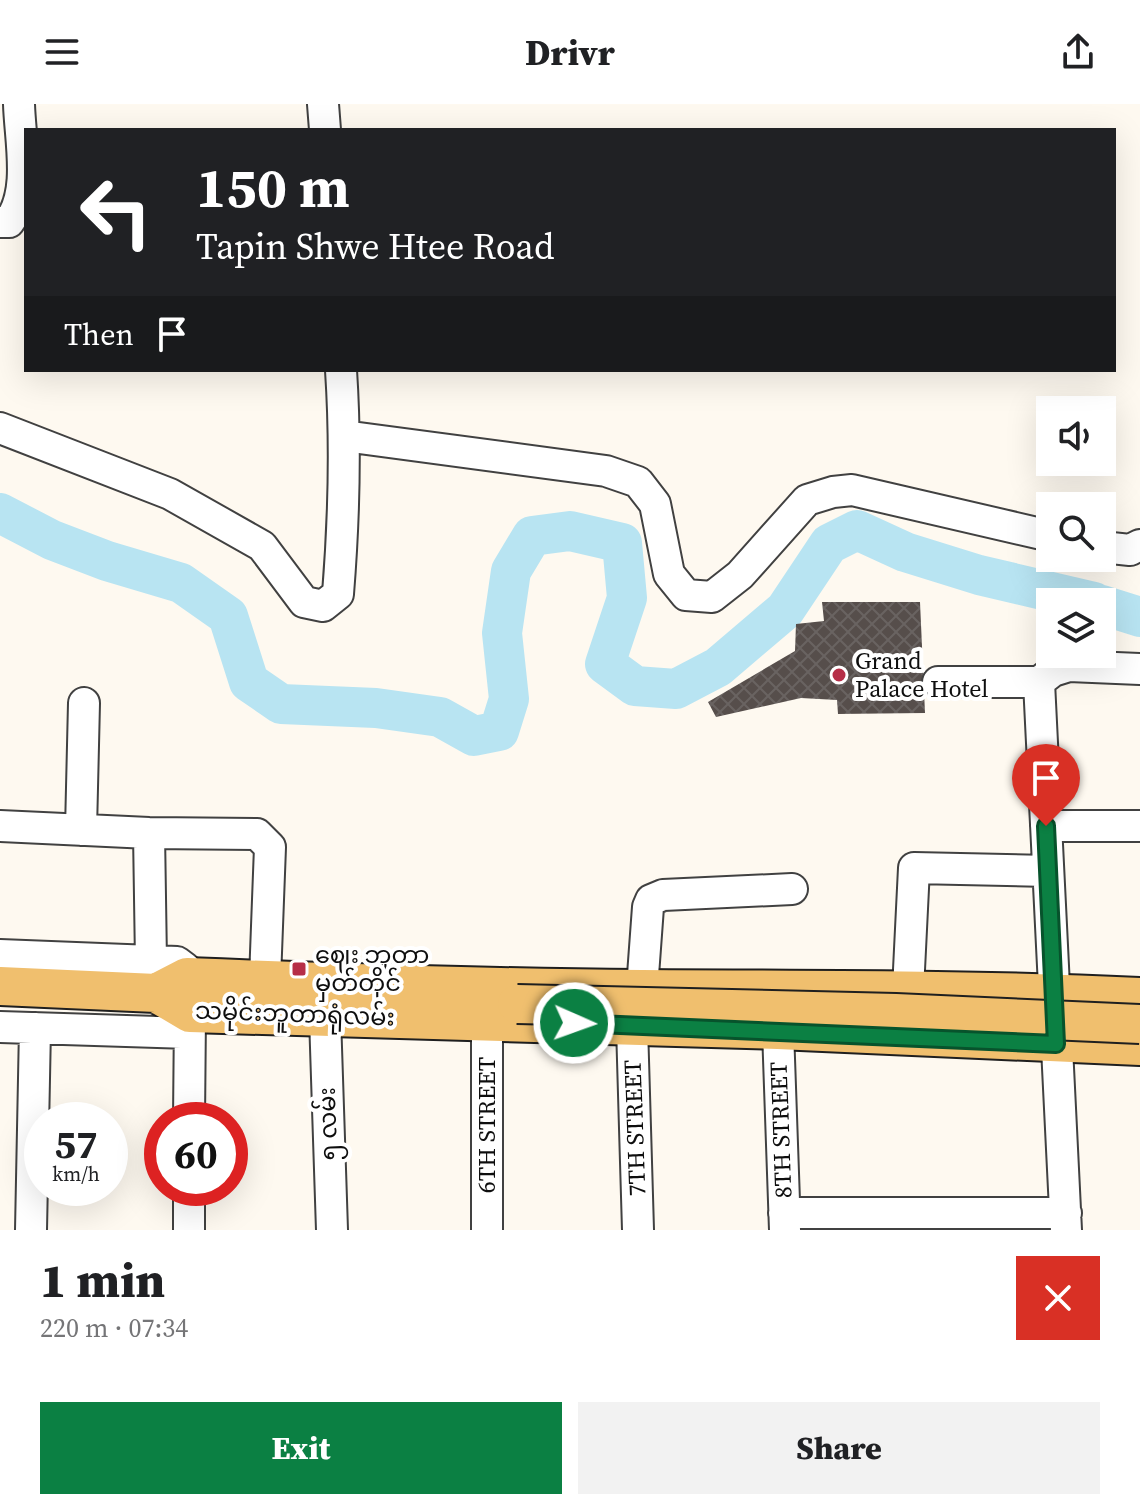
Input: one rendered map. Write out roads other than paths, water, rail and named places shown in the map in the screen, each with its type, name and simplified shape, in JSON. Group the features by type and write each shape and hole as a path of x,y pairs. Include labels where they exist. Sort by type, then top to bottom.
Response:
{"main road":[{"name":"သမိုင်းဘူတာရုံလမ်း","path":"174,995 265,979 497,1003 632,1026 1140,1046"},
{"path":"0,986 174,995"},
{"name":"သမိုင်းဘူတာရုံလမ်း","path":"174,995 325,1017 642,989 908,990 1140,997"},
{"path":"497,1003 896,1013 1140,1024"}],"street":[{"path":"0,222 9,222 17,211 22,187 19,104"},
{"path":"323,104 325,128"},
{"path":"0,428 170,494 262,546 304,602 323,606 338,594 344,516 341,372"},
{"path":"344,436 606,471 638,482 655,504 669,574 686,595 712,597 740,575 807,500 833,492 852,490 1036,533"},
{"path":"1116,548 1130,550 1140,545"},
{"path":"938,682 1039,682 1053,671 1069,666 1140,669"},
{"path":"785,1221 1066,1222 1039,682"},
{"path":"81,830 84,703"},
{"path":"0,826 257,834 270,847 265,979"},
{"path":"1046,826 1140,826"},
{"path":"149,833 187,1102"},
{"path":"908,990 914,868 1048,871"},
{"path":"642,989 647,915 651,900 663,895 792,889"},
{"path":"0,955 174,995"},
{"path":"0,1027 35,1028 174,995"},
{"name":"6TH STREET","path":"487,1230 497,1003"},
{"name":"၅ လမ်း","path":"325,1017 332,1230"},
{"name":"7TH STREET","path":"632,1026 638,1230"},
{"path":"31,1230 35,1028"},
{"name":"8TH STREET","path":"778,1030 785,1221"},
{"path":"189,1206 189,1230"}],"waterway":[{"path":"0,513 52,540 107,561 181,583 228,616 249,682 281,704 376,708 440,717 474,736 499,731 509,699 502,633 511,571 532,536 570,531 622,543 627,598 605,664 635,686 676,689 718,667 785,610 829,544 857,530 905,552 1036,588"},
{"path":"1116,609 1140,617"}],"place":[{"name":"Grand Palace Hotel","path":"839,675"},
{"name":"ဈေး ဘူတာ မှတ်တိုင်","path":"299,969"}]}
